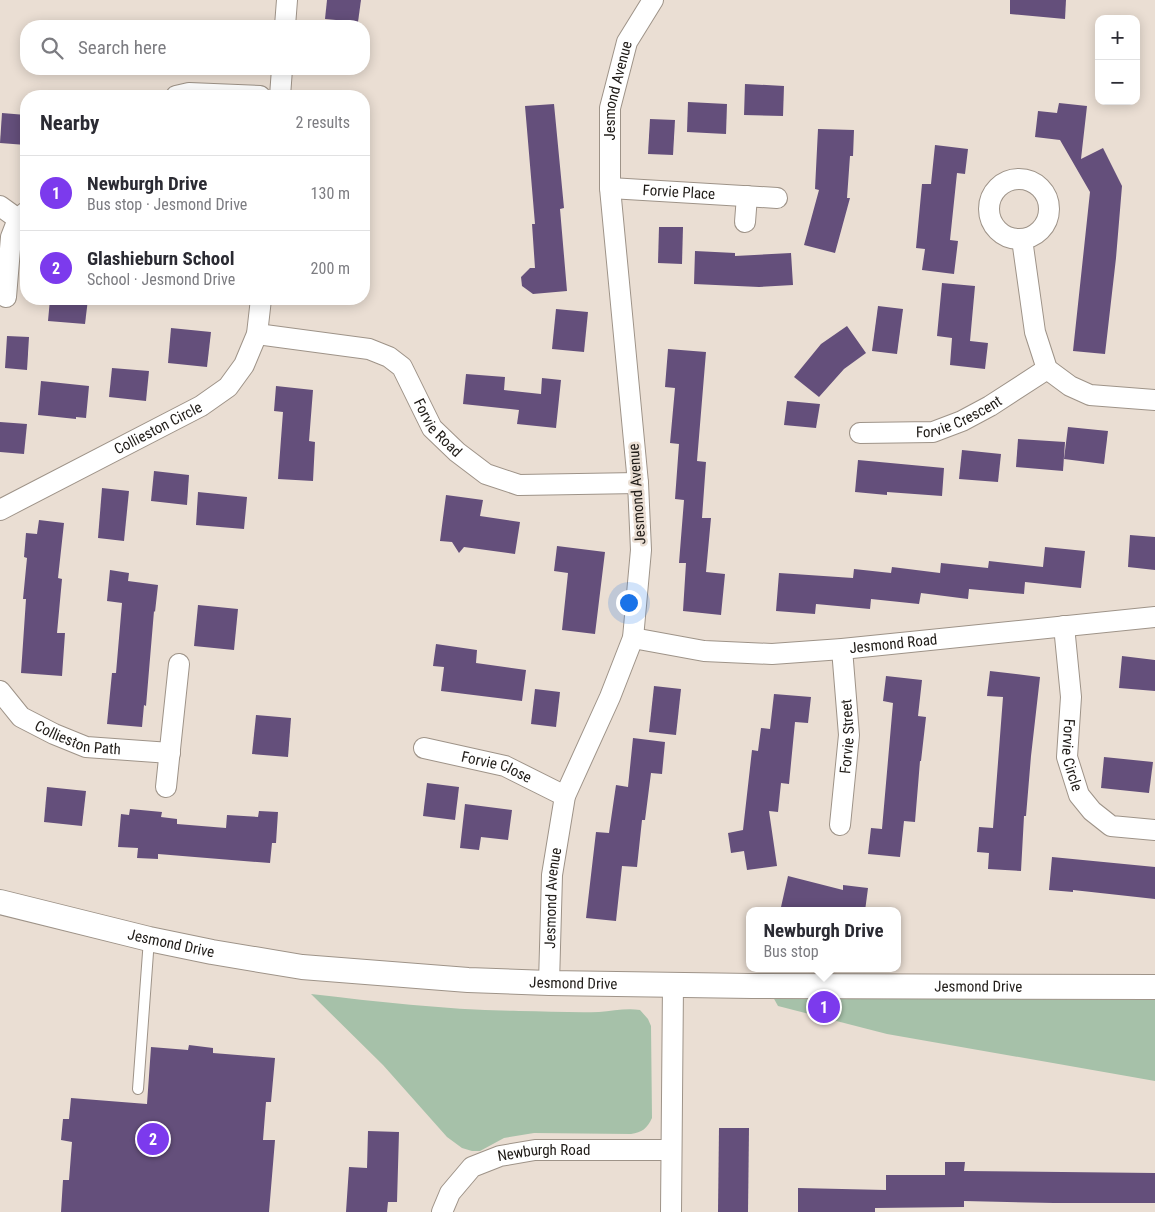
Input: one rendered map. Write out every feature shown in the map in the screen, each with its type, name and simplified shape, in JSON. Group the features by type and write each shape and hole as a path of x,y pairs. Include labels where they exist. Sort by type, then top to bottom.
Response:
{"street":[{"path":"285,20 287,0"},
{"name":"Jesmond Avenue","path":"549,983 552,875 565,796 610,697 632,638 641,550 638,483 610,188 610,108 628,42 652,0"},
{"path":"280,90 282,75"},
{"name":"Forvie Place","path":"610,188 777,198"},
{"path":"745,222 747,196"},
{"path":"0,206 20,214"},
{"path":"6,297 11,237 20,219"},
{"path":"1022,239 1036,332 1047,369 1070,386 1090,395 1155,400"},
{"name":"Collieston Circle","path":"0,510 201,406 228,387 244,365 257,334 260,305"},
{"name":"Forvie Road","path":"257,334 369,349 389,356 402,367 432,428 457,452 494,478 519,485 638,483"},
{"name":"Forvie Crescent","path":"860,433 933,432 962,421 990,406 1047,369"},
{"name":"Jesmond Road","path":"632,638 704,651 772,654 842,650 1155,617"},
{"name":"Forvie Circle","path":"1064,626 1071,697 1067,757 1079,795 1092,812 1111,826 1155,830"},
{"name":"Forvie Street","path":"840,825 848,735 842,650"},
{"path":"166,787 179,664"},
{"name":"Collieston Path","path":"0,691 21,717 54,734 86,747 170,753"},
{"name":"Forvie Close","path":"424,748 505,766 565,796"},
{"name":"Jesmond Drive","path":"0,902 149,939 212,952 302,967 468,980 549,983 1155,987"},
{"path":"671,1212 674,984"},
{"name":"Newburgh Road","path":"442,1212 450,1193 472,1167 500,1156 535,1150 671,1150"}],"lane":[{"path":"138,1089 149,939"}],"green space":[{"path":"311,994 467,1009 579,1012 640,1010 651,1026 652,1118 644,1129 631,1134 534,1133 504,1138 480,1151 462,1148 447,1137 383,1065"},
{"path":"773,997 1155,1000 1155,1081 887,1034 778,1006"}],"building":[{"path":"327,0 361,0 358,20 325,19"},
{"path":"1010,0 1066,0 1065,19 1010,14"},
{"path":"745,84 784,86 783,116 744,115"},
{"path":"688,102 727,104 726,134 687,132"},
{"path":"1059,103 1087,106 1081,159 1103,148 1122,186 1105,354 1073,351 1090,192 1060,140 1035,137 1038,111 1057,113"},
{"path":"554,104 564,208 560,209 567,291 533,294 522,286 521,277 530,268 535,268 532,224 535,224 525,106"},
{"path":"2,113 20,114 20,145 0,143"},
{"path":"650,119 675,120 673,155 648,154"},
{"path":"818,129 854,130 853,156 850,156 847,198 850,198 835,253 804,245 819,190 815,189"},
{"path":"935,145 968,149 965,174 957,173 950,240 958,241 954,274 922,270 925,249 916,248 922,184 931,184"},
{"path":"659,227 683,227 682,264 658,263"},
{"path":"695,251 735,253 735,256 791,253 793,285 759,287 694,284"},
{"path":"942,283 975,286 970,341 988,343 985,369 950,365 952,338 937,336"},
{"path":"49,305 87,305 85,324 48,321"},
{"path":"878,306 903,309 897,354 872,351"},
{"path":"556,309 588,312 584,352 552,349"},
{"path":"847,326 866,353 844,369 819,397 794,377 821,344"},
{"path":"171,328 211,332 207,367 168,363"},
{"path":"7,336 29,337 27,370 5,368"},
{"path":"668,349 706,352 697,461 706,462 702,518 711,518 706,572 725,574 721,615 683,611 686,563 679,563 684,500 675,499 679,444 670,443 675,388 665,387"},
{"path":"112,368 149,371 146,401 109,397"},
{"path":"466,374 505,377 504,390 541,394 542,378 561,380 556,428 517,424 519,410 463,404"},
{"path":"41,381 89,386 86,418 76,417 76,419 38,415"},
{"path":"276,386 313,390 309,441 315,442 313,481 278,479 283,412 274,411"},
{"path":"787,401 820,404 816,428 784,425"},
{"path":"0,422 27,424 24,454 0,452"},
{"path":"1068,427 1108,431 1104,464 1064,459"},
{"path":"1018,439 1065,442 1063,471 1016,467"},
{"path":"962,450 1001,454 998,482 959,479"},
{"path":"858,460 944,468 942,496 887,492 887,495 855,492"},
{"path":"154,471 189,475 187,505 151,501"},
{"path":"102,488 129,491 124,541 98,538"},
{"path":"198,492 247,497 244,529 196,525"},
{"path":"446,495 483,500 480,516 520,522 515,554 464,547 459,553 452,542 440,541"},
{"path":"39,520 64,523 58,578 62,579 57,633 65,633 62,676 21,673 26,599 23,599 27,558 24,557 26,533 37,534"},
{"path":"1130,535 1155,537 1155,570 1128,567"},
{"path":"557,546 605,552 595,634 562,630 568,573 554,571"},
{"path":"1045,547 1085,551 1081,588 1025,582 1024,594 969,589 968,599 921,593 919,604 871,599 870,609 816,604 815,614 776,611 779,573 853,578 854,569 891,573 892,567 940,573 941,563 988,568 989,561 1043,567"},
{"path":"110,570 129,573 128,581 158,585 146,706 144,705 142,727 107,724 112,673 116,673 122,603 107,601"},
{"path":"198,605 238,609 234,650 194,646"},
{"path":"436,644 477,650 476,663 526,670 522,701 441,691 444,667 433,666"},
{"path":"1122,656 1155,660 1155,691 1119,688"},
{"path":"990,671 1040,677 1026,816 1024,816 1021,871 988,869 989,853 977,852 979,827 993,828 1003,697 987,696"},
{"path":"886,676 922,680 918,716 926,717 915,822 904,821 900,857 868,854 871,828 882,829 893,703 883,701"},
{"path":"654,686 681,689 676,735 649,732"},
{"path":"535,689 560,692 556,727 531,724"},
{"path":"774,694 811,697 808,723 795,722 789,784 781,783 778,812 769,811 777,866 747,870 744,851 731,853 728,833 743,830 752,750 758,751 761,728 770,729"},
{"path":"256,715 291,718 288,757 252,754"},
{"path":"633,738 665,742 662,774 651,773 645,820 642,820 637,867 622,866 616,921 586,918 596,832 609,833 616,785 628,787"},
{"path":"1104,757 1153,762 1149,793 1101,788"},
{"path":"427,783 459,787 455,820 423,816"},
{"path":"47,787 86,791 82,826 44,822"},
{"path":"465,804 512,810 508,840 481,837 479,850 460,848"},
{"path":"130,809 162,812 161,817 177,819 177,824 226,828 227,815 258,817 259,811 278,812 276,843 272,843 270,863 158,854 158,859 137,858 138,848 118,847 121,814 129,815"},
{"path":"1052,857 1155,867 1155,899 1073,890 1073,892 1049,890"},
{"path":"788,876 843,890 843,885 868,888 866,907 781,907"},
{"path":"189,1045 213,1048 213,1053 275,1058 271,1102 266,1102 263,1140 275,1140 269,1212 61,1212 63,1180 69,1180 72,1142 61,1140 63,1119 69,1119 71,1098 147,1104 151,1047 188,1050"},
{"path":"719,1128 749,1128 748,1212 718,1212"},
{"path":"368,1131 399,1132 397,1202 388,1202 387,1212 346,1212 349,1167 367,1168"},
{"path":"945,1162 965,1162 964,1171 1155,1173 1155,1203 964,1201 964,1207 875,1208 875,1212 798,1212 798,1188 886,1190 886,1175 945,1175"}],"place":[{"name":"Newburgh Drive","path":"824,1007"},
{"name":"Glashieburn School","path":"153,1139"}]}
